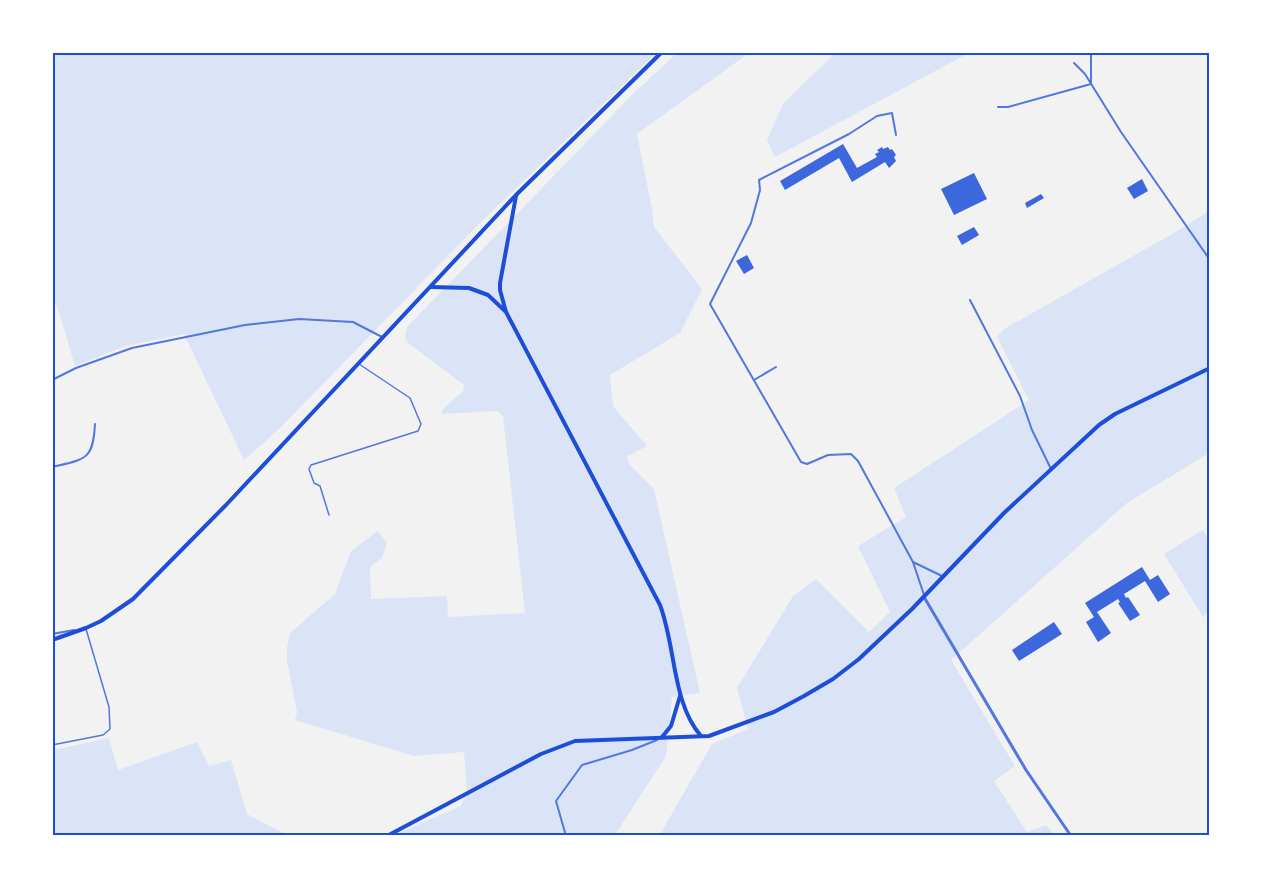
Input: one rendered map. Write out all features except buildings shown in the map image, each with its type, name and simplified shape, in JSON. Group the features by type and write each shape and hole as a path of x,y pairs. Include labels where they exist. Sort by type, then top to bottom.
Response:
{"main road":[{"path":"52,640 86,628 114,613 133,598 226,505 516,195 662,52"},
{"path":"516,195 500,283 506,312 660,605 668,629 687,717 702,736"},
{"path":"430,287 469,288 488,295 506,312"},
{"path":"387,836 555,748 576,741 702,736 721,733 774,712 833,679 859,659 1051,469 1115,414 1209,368"},
{"path":"662,737 671,726 677,711 680,692"}],"street":[{"path":"1091,52 1091,84"},
{"path":"1074,63 1091,84 1121,132 1209,260"},
{"path":"998,107 1008,107 1091,84"},
{"path":"896,135 892,113 881,114 849,134 759,180 760,190 751,223 710,304 801,462 807,464 828,456 851,454 858,461 913,561 924,596 1014,749 1071,836"},
{"path":"970,300 1020,396 1032,430 1051,469"},
{"path":"52,380 76,368 132,348 245,325 299,319 354,322 382,337"},
{"path":"754,380 776,367"},
{"path":"52,467 85,457 93,444 94,424"},
{"path":"913,561 942,576"},
{"path":"52,634 86,628"},
{"path":"566,836 556,801 582,765 632,750 662,737"}],"lane":[{"path":"329,515 320,486 315,483 309,469 311,465 418,431 421,424 410,398 358,363"},
{"path":"52,745 103,735 110,729 109,707 86,628"}],"shaded area":[{"path":"52,53 656,53 477,226 278,430 244,460 184,334 125,346 75,366 57,306 53,302"},
{"path":"677,53 749,53 637,134 654,227 702,289 680,333 610,375 613,406 647,446 627,456 629,464 654,489 700,693 672,697 666,756 615,835 394,835 461,806 467,790 464,752 414,756 295,720 297,712 287,661 290,633 335,594 351,551 378,531 387,543 382,558 370,567 371,599 447,596 448,617 525,613 503,416 497,411 442,414 442,410 463,391 464,385 407,342 405,337 407,327 634,93"},
{"path":"835,53 969,53 775,157 767,140 783,104"},
{"path":"1209,211 1209,453 1127,503 951,660 1015,766 994,781 1027,832 1046,825 1055,835 659,836 712,744 748,729 737,688 793,596 816,579 869,632 890,612 858,546 906,517 894,488 1029,400 997,337 1004,329"},
{"path":"1203,530 1209,541 1209,612 1203,617 1164,554"},
{"path":"109,738 118,770 197,742 209,766 231,760 247,814 287,835 53,835 53,750"}]}
